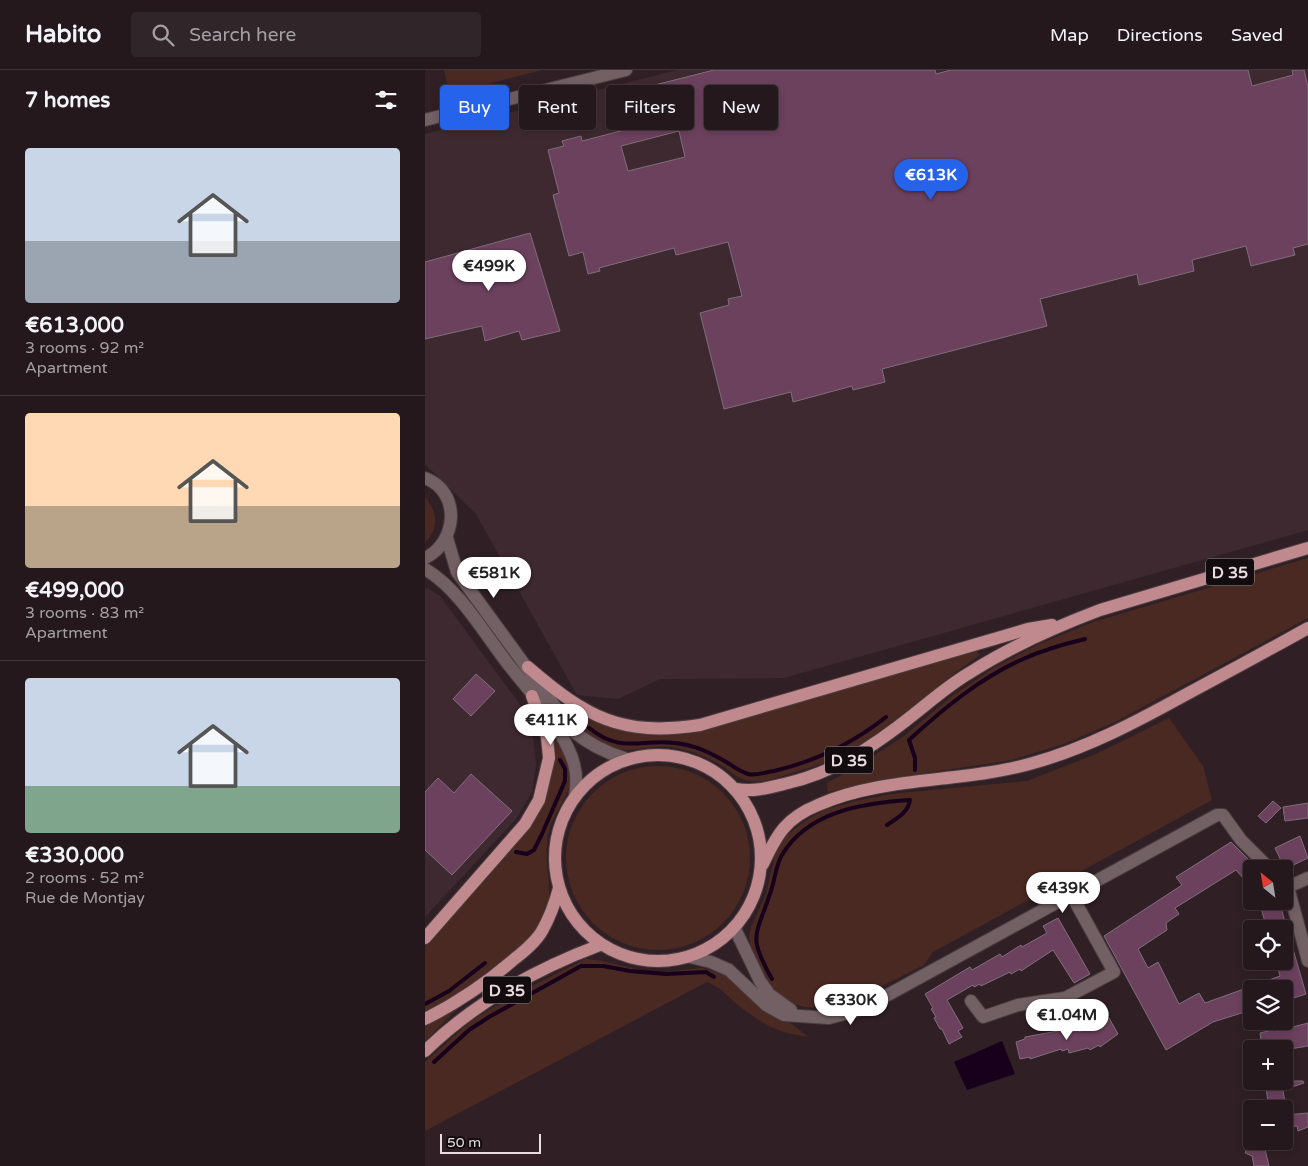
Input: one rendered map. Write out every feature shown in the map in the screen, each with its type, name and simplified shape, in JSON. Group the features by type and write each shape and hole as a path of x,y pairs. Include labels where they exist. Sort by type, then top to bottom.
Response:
{"main road":[{"name":"D 35","path":"736,789 748,791 799,781 826,772 848,761 871,747 969,673 1007,651 1069,622 1100,610 1308,548"},
{"path":"528,667 570,702 593,715 620,724 646,729 673,729 719,720 1027,629 1069,622"},
{"name":"D 35","path":"763,866 775,837 794,818 817,805 844,795 894,785 981,775 1033,763 1085,746 1142,718 1308,628"},
{"path":"425,938 525,824 539,800 549,758 547,738 532,696"},
{"path":"656,754 686,758 713,770 736,789 752,812 761,838 763,866 754,900 735,929 714,946 690,957 659,962 629,958 600,945 582,929 559,888 554,856 560,824 575,796 595,776 627,759 656,754"},
{"name":"D 35","path":"425,1019 463,998 491,979 528,948 541,932 553,909 559,888"},
{"name":"D 35","path":"425,1051 463,1016 486,1001 581,951 600,945"}],"street":[{"path":"425,120 626,70"},
{"path":"425,478 437,485 451,507 451,523 447,538 439,550 425,558"},
{"path":"447,538 457,572 573,731 600,750 627,759"},
{"path":"425,569 449,586 532,696 548,713 568,748 578,780 575,796"},
{"path":"690,957 711,962 729,970 766,1005 784,1015 829,1018 862,1009 1217,816 1223,815 1241,840 1261,860"},
{"path":"1293,883 1308,878"},
{"path":"971,1001 983,1017 1018,1005 1065,998 1114,972 1071,894"},
{"path":"1293,909 1308,961"},
{"path":"735,929 760,981 769,994 796,1015"}],"shaded area":[{"path":"444,70 542,70 484,85 448,85"},
{"path":"677,70 1308,70 1308,530 784,678 660,679 618,699 577,695 476,514 425,464 425,134 441,130 509,130 509,113 519,110 519,130 596,130 596,91 606,88 606,130 694,130 694,85 618,85"},
{"path":"425,497 432,508 435,525 430,537 425,542"},
{"path":"1308,558 1308,618 1115,722 1064,744 1011,760 874,781 828,792 827,783 858,766 904,736 952,696 995,667 1037,645 1093,622"},
{"path":"425,587 440,596 521,706 532,724 536,765 532,792 516,819 425,917"},
{"path":"976,651 980,655 895,720 842,755 822,764 760,781 742,779 709,759 677,748 658,747 628,750 605,746 586,734 556,700 605,725 621,729 652,734 691,733"},
{"path":"1169,718 1203,766 1212,800 933,952 924,965 848,1003 822,1008 804,1007 791,1003 775,991 752,953 749,938 751,927 766,894 775,855 786,836 805,821 824,810 855,801 891,794 1027,781 1096,754"},
{"path":"553,737 557,739 567,758 571,770 571,778 567,793 552,823 547,839 549,898 544,915 533,932 518,949 499,965 425,1014 425,946 535,818 551,781"},
{"path":"649,766 667,766 693,773 723,793 743,823 750,849 750,867 743,893 723,923 701,939 685,946 667,950 649,950 631,946 615,939 600,929 587,916 577,901 570,885 566,867 566,849 570,831 577,815 587,800 600,787 615,777 631,770"},
{"path":"585,959 645,971 663,972 701,968 722,973 771,1014 792,1024 808,1037 770,1027 738,1005 720,989 707,982 425,1131 425,1062 472,1020 524,990"},
{"path":"458,1008 425,1041 425,1025"},
{"path":"1002,1041 1015,1074 967,1090 954,1062"}],"building":[{"path":"714,70 935,70 936,74 951,70 1248,70 1252,86 1293,75 1292,70 1304,70 1308,87 1308,244 1293,248 1295,255 1251,266 1246,246 1192,260 1194,271 1139,285 1137,274 1040,299 1047,326 882,369 885,382 853,390 852,386 793,402 791,392 724,409 700,313 729,305 728,299 742,296 728,242 676,255 674,248 599,268 600,271 588,274 583,252 569,256 553,195 559,193 548,150 564,146 562,141 581,136 582,141 624,130 694,130 694,85 655,85","holes":["679,131 685,157 628,171 621,146"]},
{"path":"530,233 560,331 522,340 519,331 485,341 482,326 425,339 425,262"},
{"path":"476,674 495,691 471,716 453,699"},
{"path":"471,774 512,811 452,875 425,850 425,792 438,778 454,793"},
{"path":"1273,801 1281,808 1266,823 1258,816"},
{"path":"1308,803 1308,818 1285,821 1283,807"},
{"path":"1300,836 1308,858 1293,865 1293,860 1281,860 1275,848"},
{"path":"1231,842 1249,860 1243,860 1243,878 1236,870 1175,908 1179,914 1166,923 1167,930 1138,949 1148,968 1158,962 1179,1004 1199,993 1205,1003 1243,989 1243,1013 1213,1022 1166,1050 1104,936 1182,885 1176,877"},
{"path":"1262,910 1282,910 1285,920 1264,920"},
{"path":"1058,918 1090,974 1074,983 1053,950 1021,971 1020,969 1011,974 1010,972 981,986 980,984 974,987 973,985 947,1000 963,1028 958,1031 962,1037 949,1044 934,1018 936,1017 931,1009 933,1008 925,994 970,967 972,970 1000,954 1002,957 1021,945 1022,947 1047,933 1043,926"},
{"path":"1293,949 1306,994 1293,998 1293,980 1269,980 1280,976 1278,970 1293,970"},
{"path":"1109,1018 1118,1034 1100,1047 1099,1045 1090,1050 1088,1048 1069,1053 1068,1049 1062,1051 1061,1049 1030,1059 1030,1057 1020,1059 1016,1042 1025,1039 1025,1037 1063,1030 1064,1033 1078,1030 1080,1032"},
{"path":"1308,1023 1308,1046 1293,1048 1293,1040 1261,1040 1260,1033 1272,1030 1293,1030 1293,1027"},
{"path":"1293,1081 1303,1081 1304,1083 1293,1087"},
{"path":"1266,1090 1283,1090 1285,1100 1268,1100"},
{"path":"1308,1113 1308,1127 1298,1131 1297,1126 1293,1126 1293,1114"},
{"path":"1246,1150 1265,1150 1269,1166 1254,1166 1252,1156 1245,1153"}],"waterway":[{"path":"915,770 915,758 909,740 963,695 992,675 1023,659 1085,639"},
{"path":"589,728 611,741 621,743 662,742 689,746 709,753 743,772 754,775 789,767 819,757 847,743 886,717"},
{"path":"516,852 527,854 534,850 542,834 565,781 565,769 560,760"},
{"path":"772,979 759,954 756,937 778,864 793,840 807,828 838,812 856,807 910,800 904,812 887,825"},
{"path":"425,1004 449,991 485,963"},
{"path":"434,1062 469,1030 581,966 603,966 630,971 666,974 706,972 714,977"}]}
